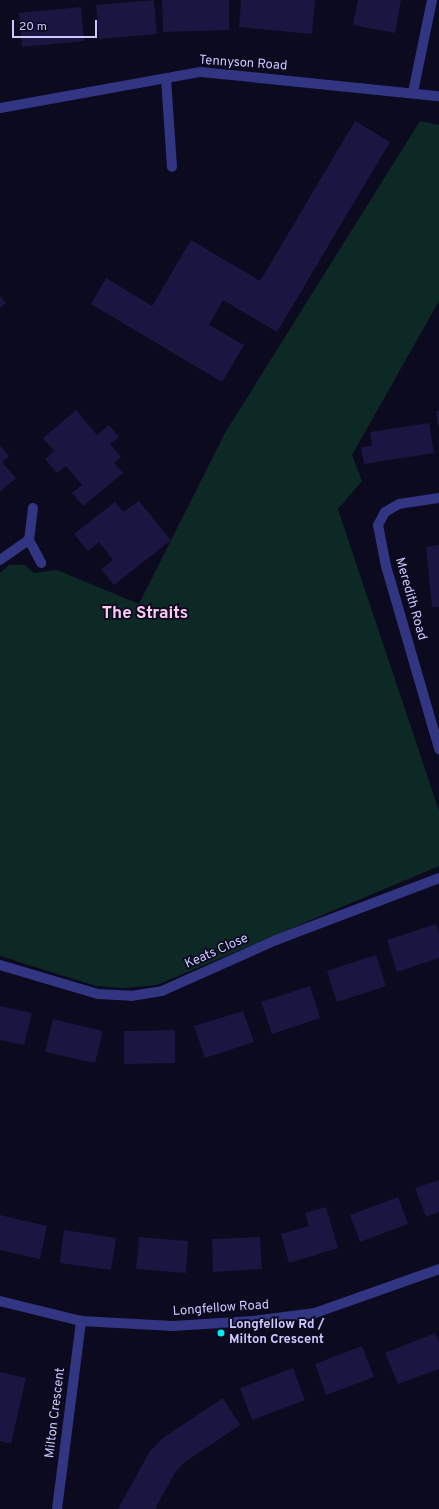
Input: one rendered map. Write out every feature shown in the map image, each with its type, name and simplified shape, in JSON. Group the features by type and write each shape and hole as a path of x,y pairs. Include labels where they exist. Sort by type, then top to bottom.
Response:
{"street":[{"path":"413,92 432,0"},
{"name":"Tennyson Road","path":"0,108 201,72 413,92 439,96"},
{"path":"166,78 172,167"},
{"name":"Meredith Road","path":"439,498 399,504 385,512 378,525 386,566 439,749"},
{"path":"33,508 29,540 40,563"},
{"path":"0,560 29,540"},
{"name":"Keats Close","path":"0,965 98,994 131,996 162,991 276,940 439,878"},
{"name":"Longfellow Road","path":"0,1301 81,1321 173,1326 252,1321 315,1313 439,1269"},
{"name":"Milton Crescent","path":"57,1509 81,1321"}],"green space":[{"path":"420,121 439,125 439,301 352,455 362,481 338,509 439,811 439,866 157,985 125,988 96,986 0,956 0,573 9,565 25,565 34,573 57,570 139,604 225,433"}],"building":[{"path":"154,0 157,34 99,39 96,5"},
{"path":"162,0 229,0 229,30 163,32"},
{"path":"241,0 315,0 312,34 239,27"},
{"path":"358,0 401,0 395,33 353,25"},
{"path":"81,7 84,41 22,47 19,13"},
{"path":"355,121 390,142 277,332 223,300 209,325 244,345 222,382 91,304 106,278 152,306 191,240 260,281"},
{"path":"0,296 6,303 0,308"},
{"path":"76,410 97,435 109,425 119,437 110,444 121,457 114,463 123,473 83,506 72,493 82,485 66,466 57,473 45,459 54,451 43,438"},
{"path":"436,411 439,411 439,426 438,426"},
{"path":"429,423 434,453 364,464 361,447 372,446 370,432"},
{"path":"0,445 9,456 2,462 16,478 0,492"},
{"path":"139,501 171,540 114,585 101,569 113,560 99,542 88,551 74,534 115,502 123,512"},
{"path":"439,545 439,607 432,607 426,547"},
{"path":"436,924 439,934 439,958 397,972 387,940"},
{"path":"376,955 386,986 337,1002 327,971"},
{"path":"310,986 320,1018 272,1034 261,1002"},
{"path":"0,1006 32,1013 24,1045 0,1040"},
{"path":"243,1011 254,1042 205,1058 194,1026"},
{"path":"53,1019 103,1031 95,1063 45,1052"},
{"path":"175,1030 175,1063 124,1064 124,1031"},
{"path":"439,1180 439,1212 426,1217 415,1188"},
{"path":"398,1197 408,1224 360,1242 350,1215"},
{"path":"326,1207 338,1248 289,1263 281,1234 309,1226 305,1213"},
{"path":"0,1215 47,1226 40,1259 0,1250"},
{"path":"64,1230 116,1238 111,1270 60,1263"},
{"path":"139,1237 188,1241 186,1273 136,1269"},
{"path":"260,1237 262,1269 213,1272 212,1239"},
{"path":"435,1333 439,1343 439,1369 398,1384 385,1353"},
{"path":"362,1346 374,1377 326,1395 315,1364"},
{"path":"293,1368 305,1400 252,1420 240,1388"},
{"path":"0,1372 26,1378 11,1444 0,1441"},
{"path":"223,1398 240,1425 185,1462 176,1471 155,1509 118,1509 150,1451 163,1438"}],"place":[{"name":"Longfellow Rd / Milton Crescent","path":"221,1333"}],"district":[{"name":"The Straits","path":"145,615"}]}
